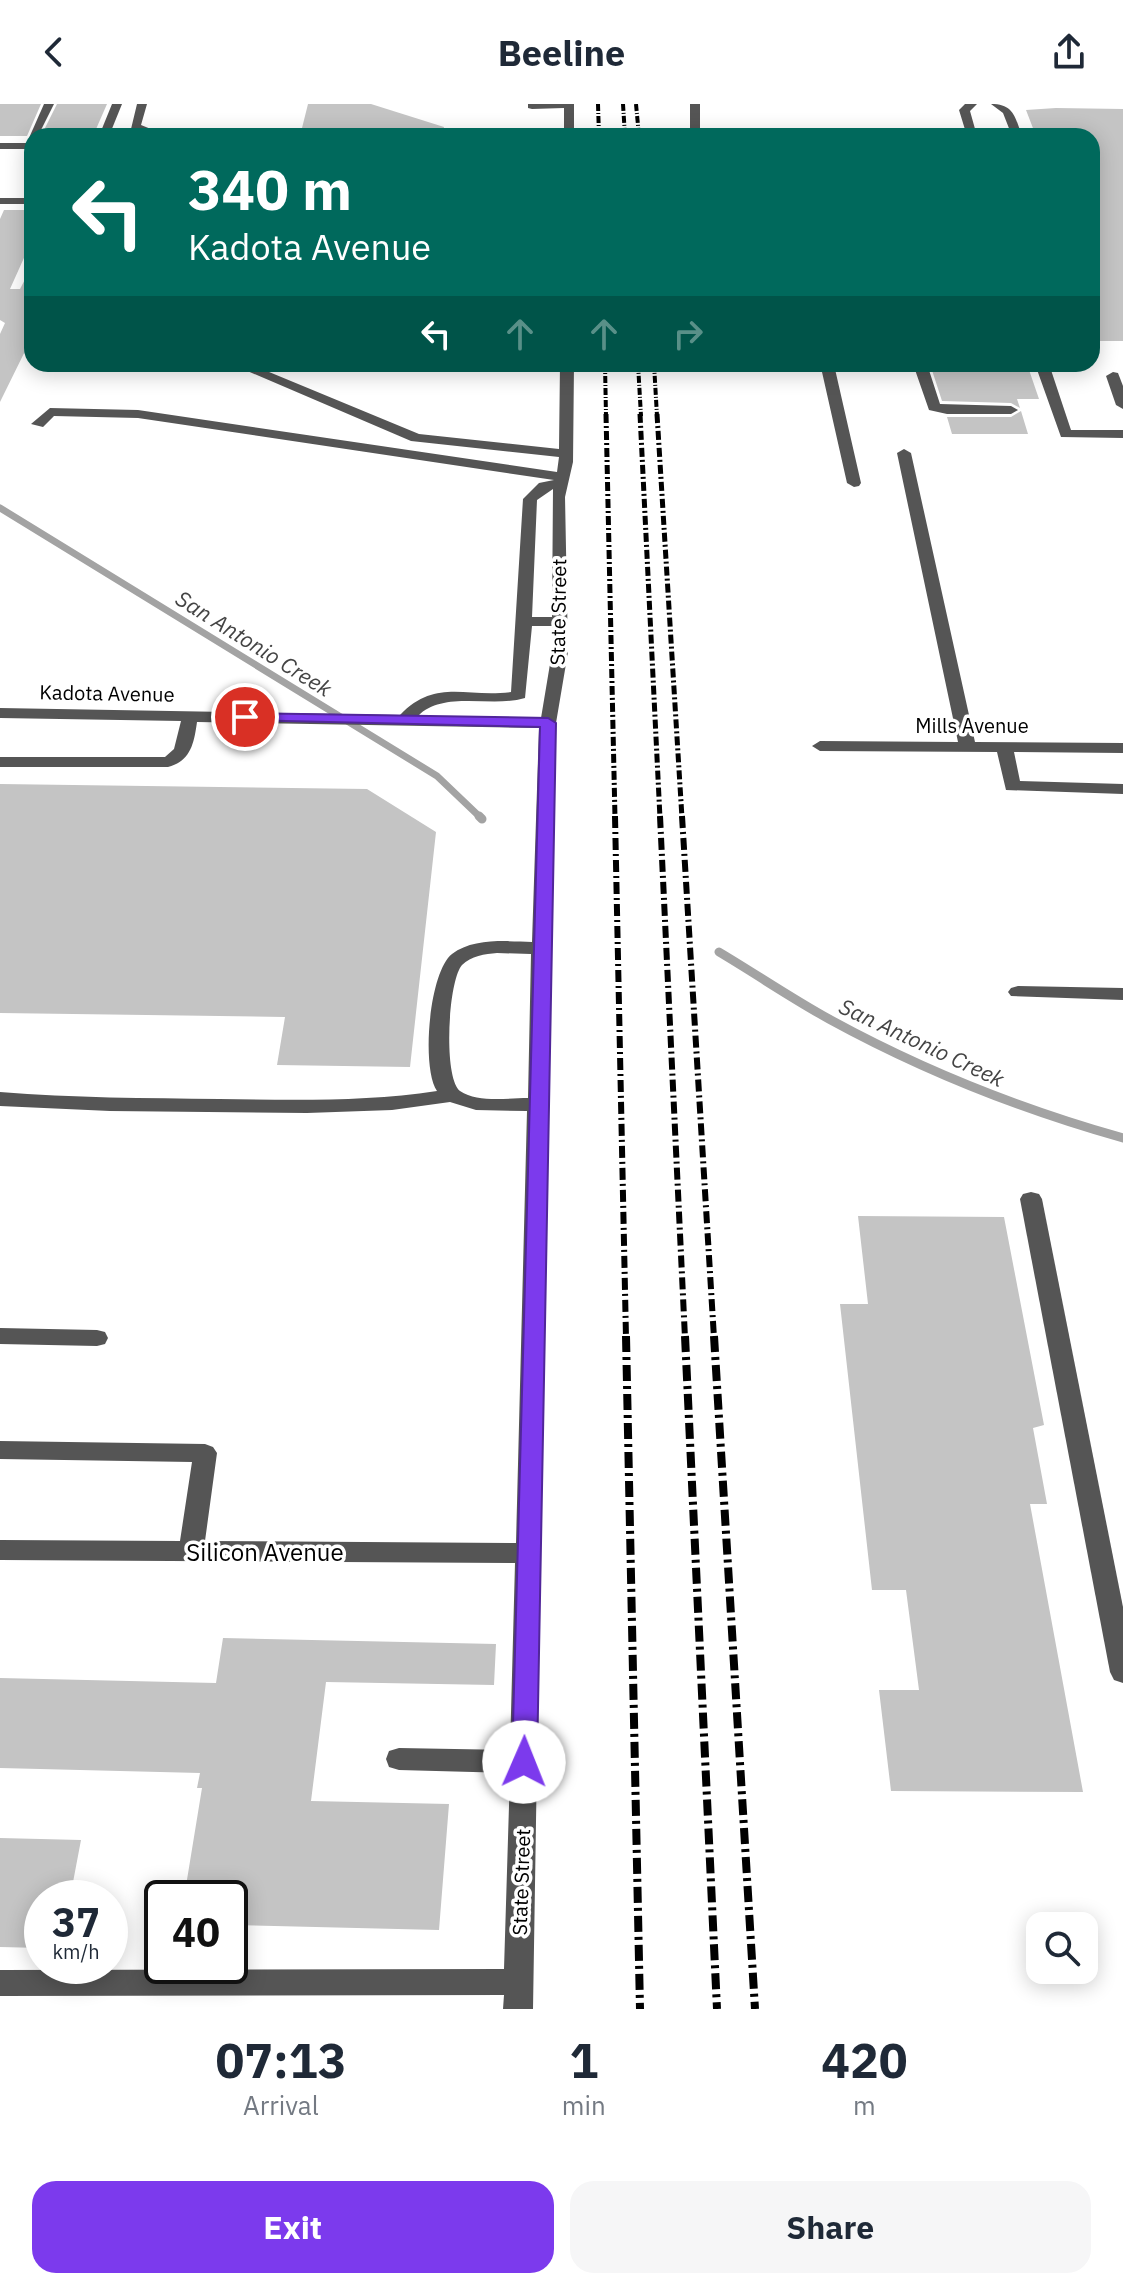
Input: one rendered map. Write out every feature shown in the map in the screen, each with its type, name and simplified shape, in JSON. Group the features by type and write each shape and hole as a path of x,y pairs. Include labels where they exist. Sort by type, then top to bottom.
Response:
{"street":[{"path":"38,128 49,104"},
{"path":"107,128 117,104"},
{"path":"138,128 135,127 142,104"},
{"path":"532,106 569,104 569,128"},
{"path":"695,104 695,128"},
{"path":"970,128 964,110 972,104"},
{"path":"996,104 1008,111 1014,128"},
{"path":"0,146 24,143"},
{"path":"0,201 24,201"},
{"path":"257,372 416,438 564,469"},
{"name":"State Street","path":"518,1995 541,948 548,723 560,652 559,527 567,372"},
{"path":"829,372 854,483"},
{"path":"923,372 934,407 947,410 1011,410"},
{"path":"1045,372 1066,434 1123,434"},
{"path":"1113,376 1123,405"},
{"path":"38,424 50,412 138,414 564,469"},
{"path":"904,453 968,747"},
{"path":"405,720 422,702 433,698 509,698 519,695 530,499 564,469"},
{"path":"528,527 559,527"},
{"path":"526,558 559,558"},
{"path":"524,621 560,622"},
{"name":"Kadota Avenue","path":"0,713 548,723"},
{"path":"0,762 168,762 179,758 184,750 190,716"},
{"name":"Mills Avenue","path":"820,746 1123,748"},
{"path":"1005,748 1012,786 1123,789"},
{"path":"448,1096 440,1084 439,1069 446,973 457,959 477,952 541,948"},
{"path":"1018,992 1123,994"},
{"path":"0,1099 66,1104 267,1106 404,1104 448,1096 463,1102 538,1104"},
{"path":"1031,1199 1123,1672"},
{"path":"0,1336 97,1338"},
{"path":"0,1450 205,1453 191,1551"},
{"name":"Silicon Avenue","path":"0,1550 529,1553"},
{"path":"399,1759 524,1762"},
{"path":"0,1983 518,1995"}],"building":[{"path":"0,104 41,104 30,128 24,128 24,136 0,136"},
{"path":"57,104 107,104 96,128 45,128"},
{"path":"308,104 371,104 444,127 444,128 302,128"},
{"path":"1123,109 1123,341 1100,341 1100,128 1033,128 1026,110"},
{"path":"4,210 24,210 24,258 10,289 20,289 24,281 24,353 0,402 0,334 5,323 0,320 0,219"},
{"path":"933,372 1030,372 1039,399 1017,399 1020,408 1011,403 942,401"},
{"path":"1021,411 1028,434 952,434 947,417 1011,417"},
{"path":"0,784 367,789 436,832 410,1067 277,1065 285,1017 0,1013"},
{"path":"858,1216 1004,1217 1044,1425 1033,1428 1047,1504 1030,1504 1083,1792 891,1791 879,1690 919,1690 906,1590 872,1590 840,1304 868,1304"},
{"path":"223,1638 496,1644 494,1685 326,1682 311,1801 449,1804 439,1930 248,1925 248,1880 187,1880 202,1788 197,1788 200,1773 0,1768 0,1678 216,1683"},
{"path":"0,1838 81,1840 73,1880 24,1880 24,1948 0,1947"}],"waterway":[{"name":"San Antonio Creek","path":"0,508 437,776 481,818"},
{"name":"San Antonio Creek","path":"719,952 815,1011 900,1055 1009,1101 1123,1138"}],"railway":[{"path":"598,104 599,128"},
{"path":"623,104 624,128"},
{"path":"636,104 638,128"},
{"path":"605,372 606,416"},
{"path":"638,372 641,416"},
{"path":"654,372 657,416"},
{"path":"606,414 615,818"},
{"path":"640,414 660,818"},
{"path":"657,414 682,818"},
{"path":"615,816 626,1338"},
{"path":"660,816 685,1338"},
{"path":"682,816 714,1338"},
{"path":"626,1336 640,2009"},
{"path":"685,1336 717,2009"},
{"path":"714,1336 755,2009"}],"route":[{"path":"245,717 548,723 524,1762"}]}
